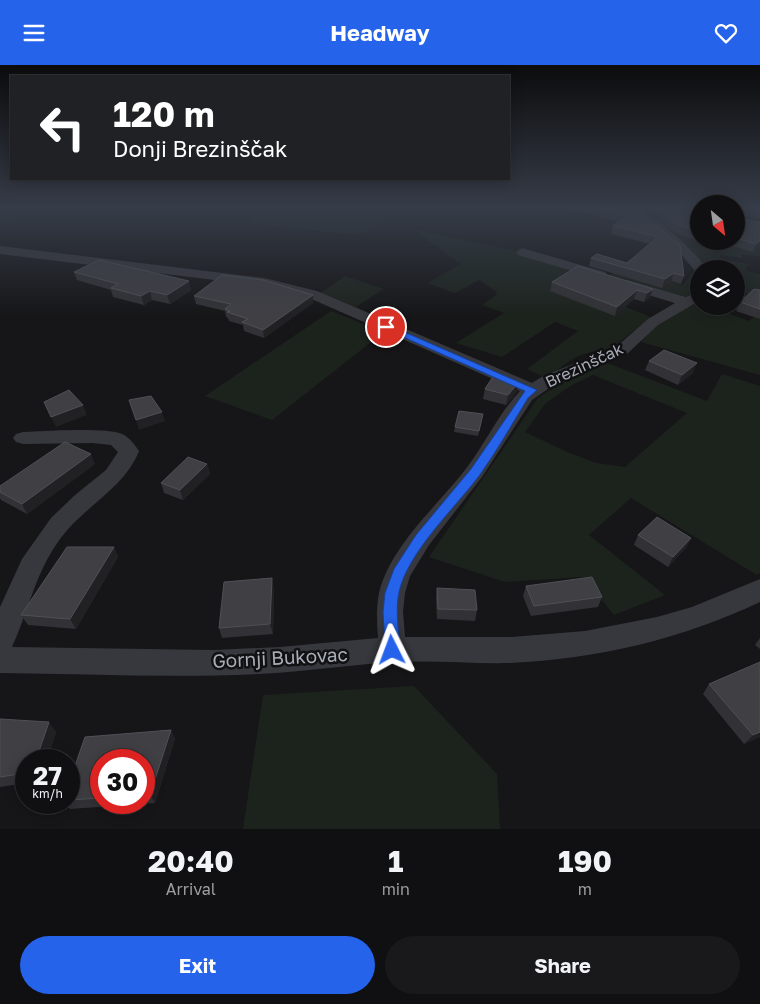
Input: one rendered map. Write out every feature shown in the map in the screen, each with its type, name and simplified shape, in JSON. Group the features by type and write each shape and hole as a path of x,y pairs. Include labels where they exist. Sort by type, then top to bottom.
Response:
{"street":[{"path":"678,245 693,260"},
{"path":"0,250 241,279 281,286 312,295 532,390"},
{"name":"Brezinščak","path":"522,252 690,297"},
{"name":"Brezinščak","path":"392,650 390,612 392,593 399,573 420,539 475,472 525,396 549,381 618,352 653,322 690,300"},
{"path":"0,643 19,591 45,543 75,507 114,476 125,463 129,451 116,439 92,437 23,438"},
{"name":"Gornji Bukovac","path":"0,660 245,662 392,650 476,651 553,647 620,638 660,628 699,616 760,590"}],"shaded area":[{"path":"435,245 487,245 516,251 674,300 675,303 614,284 598,296 651,317 612,348 579,356 546,378 527,369 578,331 555,322 502,357 456,343 504,313 482,305 495,296 497,292 479,280 455,293 427,283 461,264"},
{"path":"646,245 667,245 684,268 690,270 654,263 658,278 683,285 690,276 690,295 687,297 609,276"},
{"path":"678,245 690,245 690,250 745,250 745,245 760,245 760,257 742,254 742,258 721,255 719,258 729,260 696,260"},
{"path":"745,263 748,264 746,271 760,274 760,297 745,293"},
{"path":"345,276 384,289 356,307 429,339 426,341 320,293"},
{"path":"690,306 690,315 733,315 749,321 754,317 760,319 760,375 641,342 656,325"},
{"path":"331,311 384,332 272,420 205,396"},
{"path":"607,363 707,401 722,374 760,386 760,573 757,575 631,498 589,535 665,595 614,615 583,577 505,582 429,557 538,398 564,381","holes":["593,375 687,413 625,467 596,463 525,432 546,403 572,385"]},
{"path":"414,686 497,774 500,829 243,829 263,695"}],"building":[{"path":"649,245 680,245 684,276 674,273 665,279 591,258 597,254 627,263"},
{"path":"99,260 189,281 167,295 150,291 141,296 111,288 118,284 74,272"},
{"path":"578,266 653,289 647,293 637,290 617,307 552,282"},
{"path":"222,275 263,280 313,295 263,330 242,322 248,319 227,312 230,311 225,309 231,304 194,296"},
{"path":"754,289 760,290 760,309 745,304 745,297"},
{"path":"664,350 697,363 682,375 649,361"},
{"path":"494,375 519,382 508,395 485,389"},
{"path":"69,390 83,405 51,417 44,402"},
{"path":"151,396 162,412 136,420 129,400"},
{"path":"459,411 483,414 479,431 455,427"},
{"path":"65,442 91,454 22,504 0,492 0,486"},
{"path":"188,457 207,464 180,490 161,483"},
{"path":"657,517 691,538 673,557 638,535"},
{"path":"67,547 114,547 70,619 21,615"},
{"path":"592,577 602,597 534,606 526,586"},
{"path":"272,578 270,624 219,628 224,582"},
{"path":"437,588 475,590 477,610 438,609"},
{"path":"760,662 760,732 753,735 709,684"},
{"path":"0,719 49,722 40,749 15,749 15,775 0,777"},
{"path":"171,730 155,780 155,749 90,749 90,799 80,799 80,751 85,737"}],"route":[{"path":"386,327 532,390 525,396 475,472 420,539 399,573 392,593 390,612 392,650"}]}
